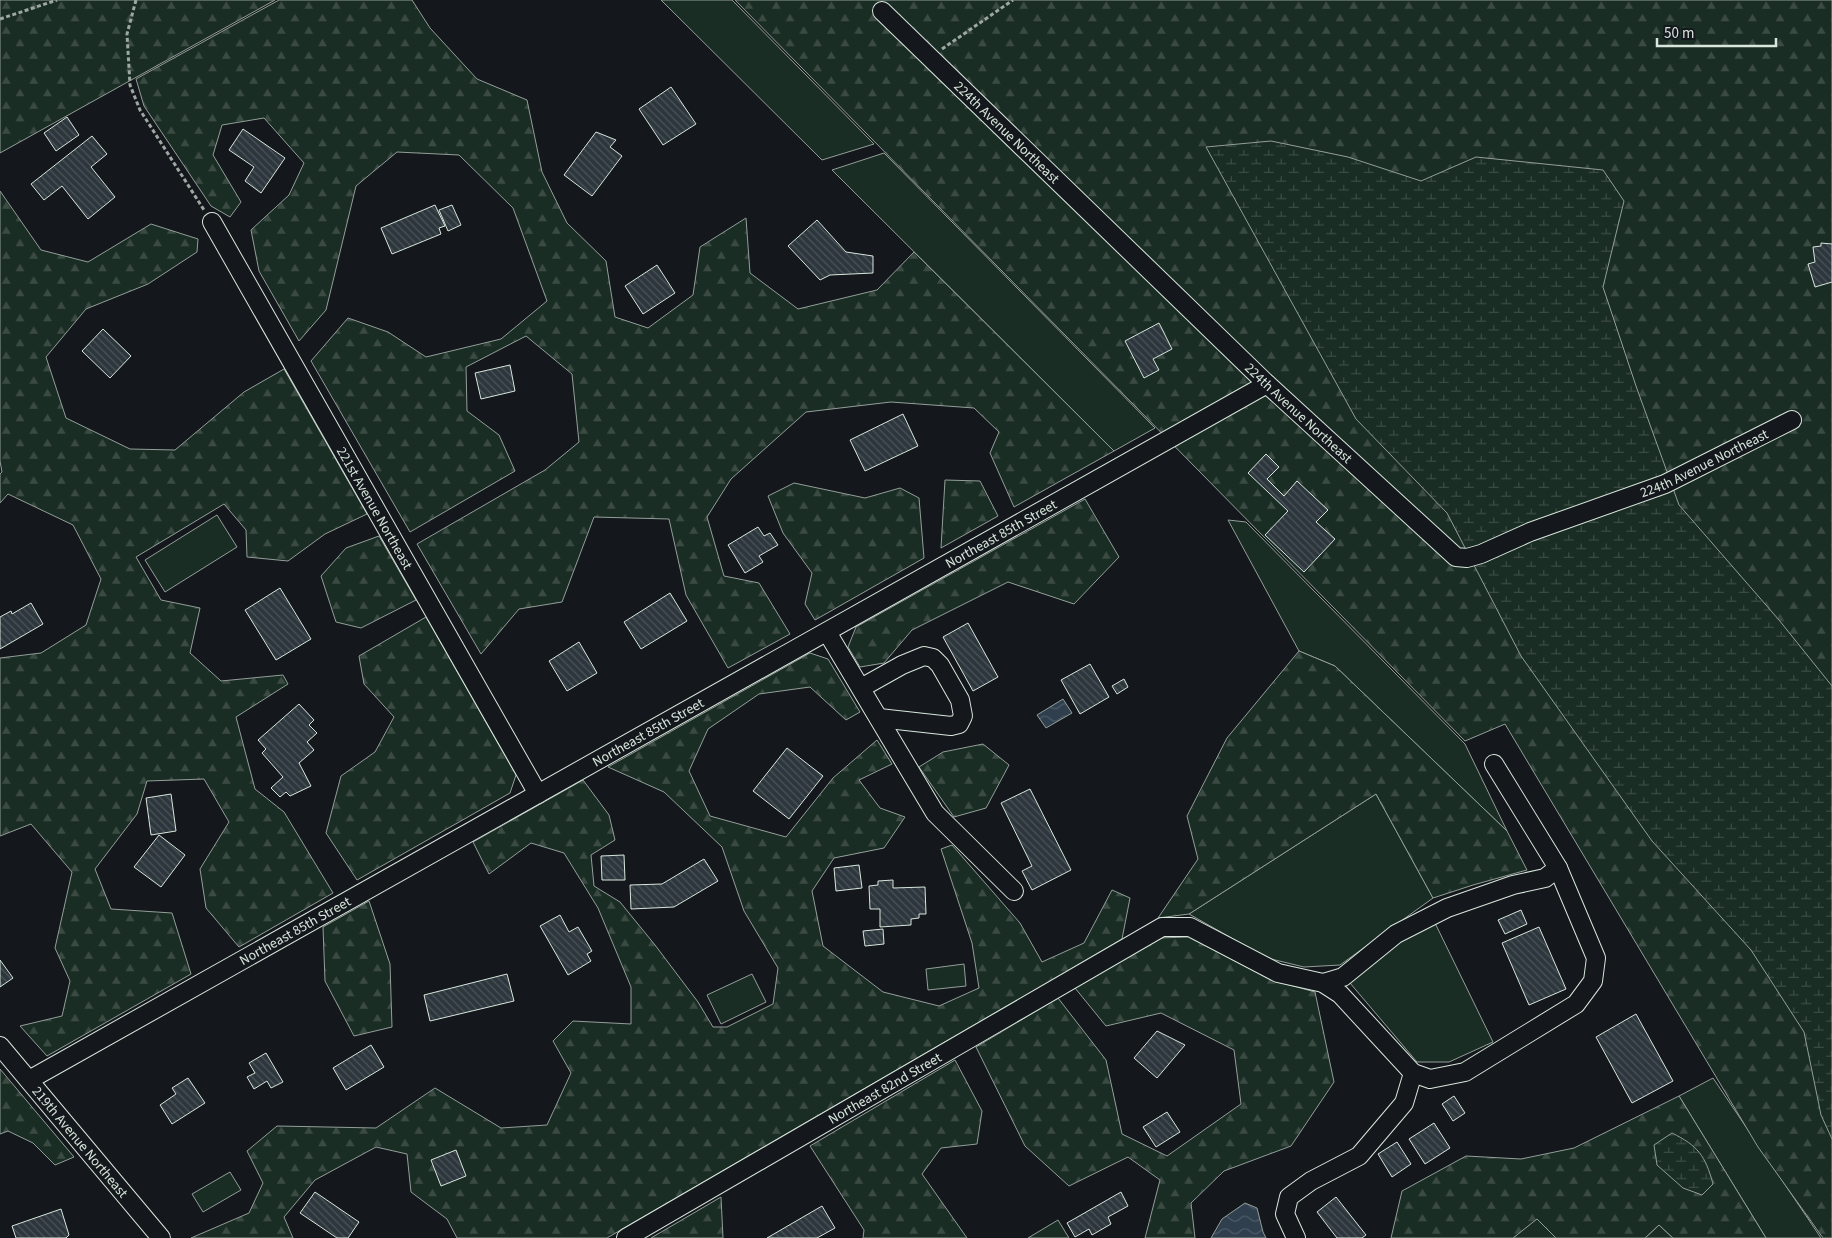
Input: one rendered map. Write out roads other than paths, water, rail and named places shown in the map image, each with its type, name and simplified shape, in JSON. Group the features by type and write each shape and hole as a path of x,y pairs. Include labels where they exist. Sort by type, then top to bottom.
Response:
{"street":[{"name":"224th Avenue Northeast","path":"882,11 1267,384 1456,557 1467,558 1482,554 1530,532 1665,484 1792,420"},
{"name":"221st Avenue Northeast","path":"212,222 538,794"},
{"name":"Northeast 85th Street","path":"29,1080 1267,384"},
{"path":"827,632 935,813 1014,891"},
{"path":"861,688 902,665 924,656 933,658 940,665 960,700 963,716 959,724 950,726 879,718"},
{"path":"1323,983 1340,994 1413,1073 1430,1079 1465,1072 1576,1004 1592,980 1596,958 1558,868 1494,764"},
{"path":"1323,983 1343,977 1396,934 1447,908 1513,885 1545,878 1558,868"},
{"name":"Northeast 82nd Street","path":"626,1238 1162,928 1190,927 1278,973 1323,983"},
{"name":"219th Avenue Northeast","path":"0,1046 161,1238"},
{"path":"1296,1238 1285,1214 1289,1197 1311,1181 1358,1156 1404,1103 1413,1073"}],"water":[{"path":"1063,699 1072,713 1046,728 1037,715"},
{"path":"1245,1203 1257,1208 1266,1238 1211,1238 1222,1219"}]}
